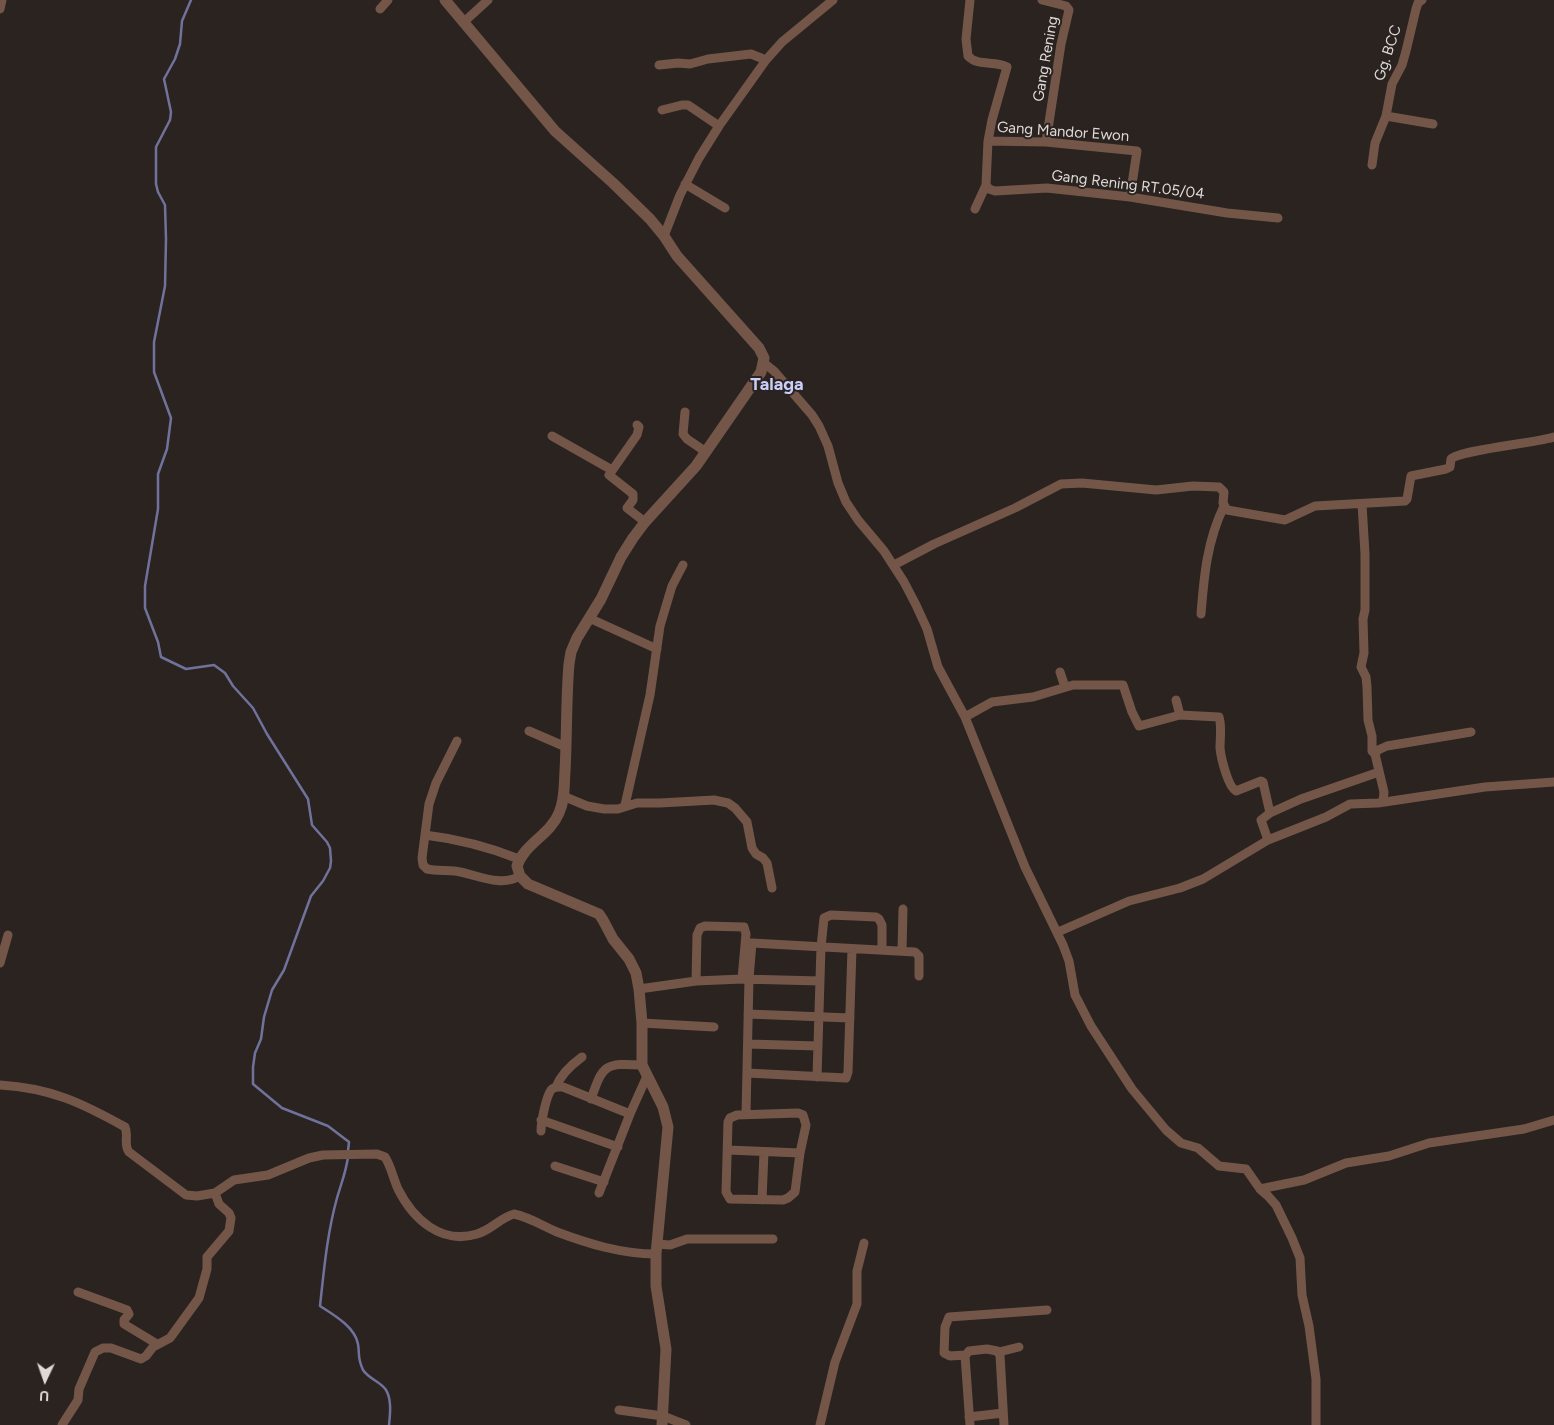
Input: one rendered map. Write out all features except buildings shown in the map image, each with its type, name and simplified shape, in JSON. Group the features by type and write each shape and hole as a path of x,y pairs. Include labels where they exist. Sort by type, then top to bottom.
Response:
{"street":[{"path":"0,9 2,0"},
{"path":"380,8 388,0"},
{"path":"445,0 465,21 555,131 613,183 664,236 677,256 762,352 764,363 757,379 729,416 706,452 688,476 645,522 622,557 601,599 573,647 570,659 563,796 560,810 555,821 520,859 517,870 524,881 534,887 598,914 633,967 639,989 642,1023 642,1065 663,1107 668,1127 656,1249 656,1280 666,1360 663,1421"},
{"path":"465,21 488,0"},
{"path":"664,236 685,184 719,126 766,60 782,42 833,0"},
{"path":"970,0 966,39 968,56 977,62 1007,66 988,140 986,185 975,209"},
{"name":"Gang Rening","path":"1042,0 1066,6 1069,10 1059,53 1046,142"},
{"name":"Gg. BCC","path":"1372,166 1375,142 1386,116 1392,84 1402,64 1418,3 1422,0"},
{"path":"659,65 690,64 708,59 751,54 766,60"},
{"path":"662,110 688,105 719,126"},
{"path":"1386,116 1433,124"},
{"name":"Gang Mandor Ewon","path":"988,140 1046,142 1137,151 1130,197"},
{"path":"685,184 725,208"},
{"name":"Gang Rening RT.05/04","path":"986,185 990,190 1048,188 1130,197 1227,213 1278,218"},
{"path":"764,363 774,371 819,426 828,446 838,483 846,502 858,520 884,550 904,582 924,622 941,676 965,717 1026,867 1045,909 1058,932 1067,954 1072,981 1079,1003 1115,1065 1132,1089 1166,1130 1178,1141 1198,1148 1219,1166 1246,1168 1260,1189 1276,1205 1300,1258 1301,1290 1309,1326 1316,1380 1316,1425"},
{"path":"686,412 683,434 686,439 706,452"},
{"path":"637,425 639,427 637,435 609,475 610,478 633,494 627,508 645,522"},
{"path":"552,436 612,470"},
{"path":"1224,506 1228,510 1285,520 1311,507 1405,501 1411,476 1446,469 1450,467 1451,457 1554,437"},
{"path":"894,565 934,544 1015,508 1061,484 1082,483 1156,490 1193,486 1219,487 1224,492 1224,506 1207,554 1201,614"},
{"path":"1362,504 1365,554 1365,610 1363,619 1364,653 1361,667 1366,677 1372,751 1376,754 1384,792 1383,802"},
{"path":"625,805 650,695 660,626 668,597 683,565"},
{"path":"589,618 657,649"},
{"path":"1060,672 1065,687"},
{"path":"965,717 992,702 1033,697 1065,687 1124,685 1132,712 1139,726 1180,715 1219,716 1220,750 1232,788 1236,791 1261,781 1263,782 1270,813"},
{"path":"1176,700 1180,715"},
{"path":"529,732 566,747"},
{"path":"1376,754 1378,750 1387,746 1471,732"},
{"path":"457,741 431,794 422,858 423,866 427,870 453,870 501,881 520,876"},
{"path":"1268,840 1262,820 1270,813 1301,799 1379,772"},
{"path":"1058,932 1129,901 1180,888 1203,879 1268,840 1330,816 1347,805 1383,802 1485,786 1554,782"},
{"path":"563,796 587,806 604,809 618,809 637,802 697,802 714,800 732,804 747,822 753,851 767,863 772,888"},
{"path":"425,835 476,844 520,859"},
{"path":"902,951 903,909"},
{"path":"817,1077 821,947 824,919 826,916 876,917 881,922 882,950"},
{"path":"696,981 697,934 700,928 714,926 744,927 749,942 745,979 748,1014 746,1114"},
{"path":"0,963 8,935"},
{"path":"749,942 914,952 919,956 919,976"},
{"path":"747,1072 846,1078 848,1075 852,949"},
{"path":"639,989 696,981 745,979 820,981"},
{"path":"748,1014 850,1018"},
{"path":"642,1023 714,1027"},
{"path":"748,1044 818,1046"},
{"path":"556,1087 559,1078 582,1057"},
{"path":"591,1099 597,1081 606,1068 615,1064 642,1065"},
{"path":"600,1193 630,1114 647,1076"},
{"path":"0,1084 58,1094 99,1111 125,1126 127,1130 126,1145 129,1152 186,1195 198,1196 215,1193 234,1180 268,1175 309,1158 323,1155 377,1154 385,1157 399,1191 418,1215 436,1232 444,1235 464,1237 477,1234 514,1214 557,1232 604,1247 634,1253 656,1249 687,1238 773,1239"},
{"path":"541,1131 541,1120 551,1090 556,1087 563,1087 630,1114"},
{"path":"798,1113 803,1115 806,1125 795,1192 783,1200 730,1199 727,1196 728,1150 728,1122 733,1116 798,1113"},
{"path":"541,1120 618,1147"},
{"path":"1260,1189 1304,1180 1339,1166 1389,1156 1429,1143 1524,1129 1554,1120"},
{"path":"728,1150 800,1153"},
{"path":"762,1200 764,1152"},
{"path":"555,1166 604,1182"},
{"path":"62,1425 78,1400 79,1389 95,1352 103,1348 111,1348 141,1359 157,1344 170,1338 192,1310 199,1298 207,1269 207,1258 229,1231 231,1218 229,1213 220,1204 215,1193"},
{"path":"820,1425 835,1362 857,1304 857,1271 864,1243"},
{"path":"78,1292 126,1310 129,1314 124,1320 124,1324 157,1344"},
{"path":"1019,1347 999,1352 993,1349 969,1351 965,1355 950,1356 944,1353 946,1325 949,1317 1047,1310"},
{"path":"999,1352 1004,1425"},
{"path":"965,1355 970,1421 1003,1413"},
{"path":"619,1410 686,1425"}],"waterway":[{"path":"191,0 182,21 180,44 175,59 164,79 171,112 170,120 156,147 156,184 165,205 166,239 165,286 154,342 154,372 171,418 167,449 158,474 158,509 145,586 145,608 158,642 161,657 186,669 214,665 225,673 233,686 253,708 308,799 312,825 330,848 330,868 323,881 311,896 284,970 272,990 264,1017 261,1039 255,1053 253,1084 282,1108 328,1126 349,1142 348,1151"},
{"path":"348,1157 331,1225 320,1306 343,1322 353,1332 358,1344 359,1359 363,1370 368,1376 384,1387 388,1394 390,1408 389,1425"}],"district":[{"name":"Talaga","path":"777,385"}]}
